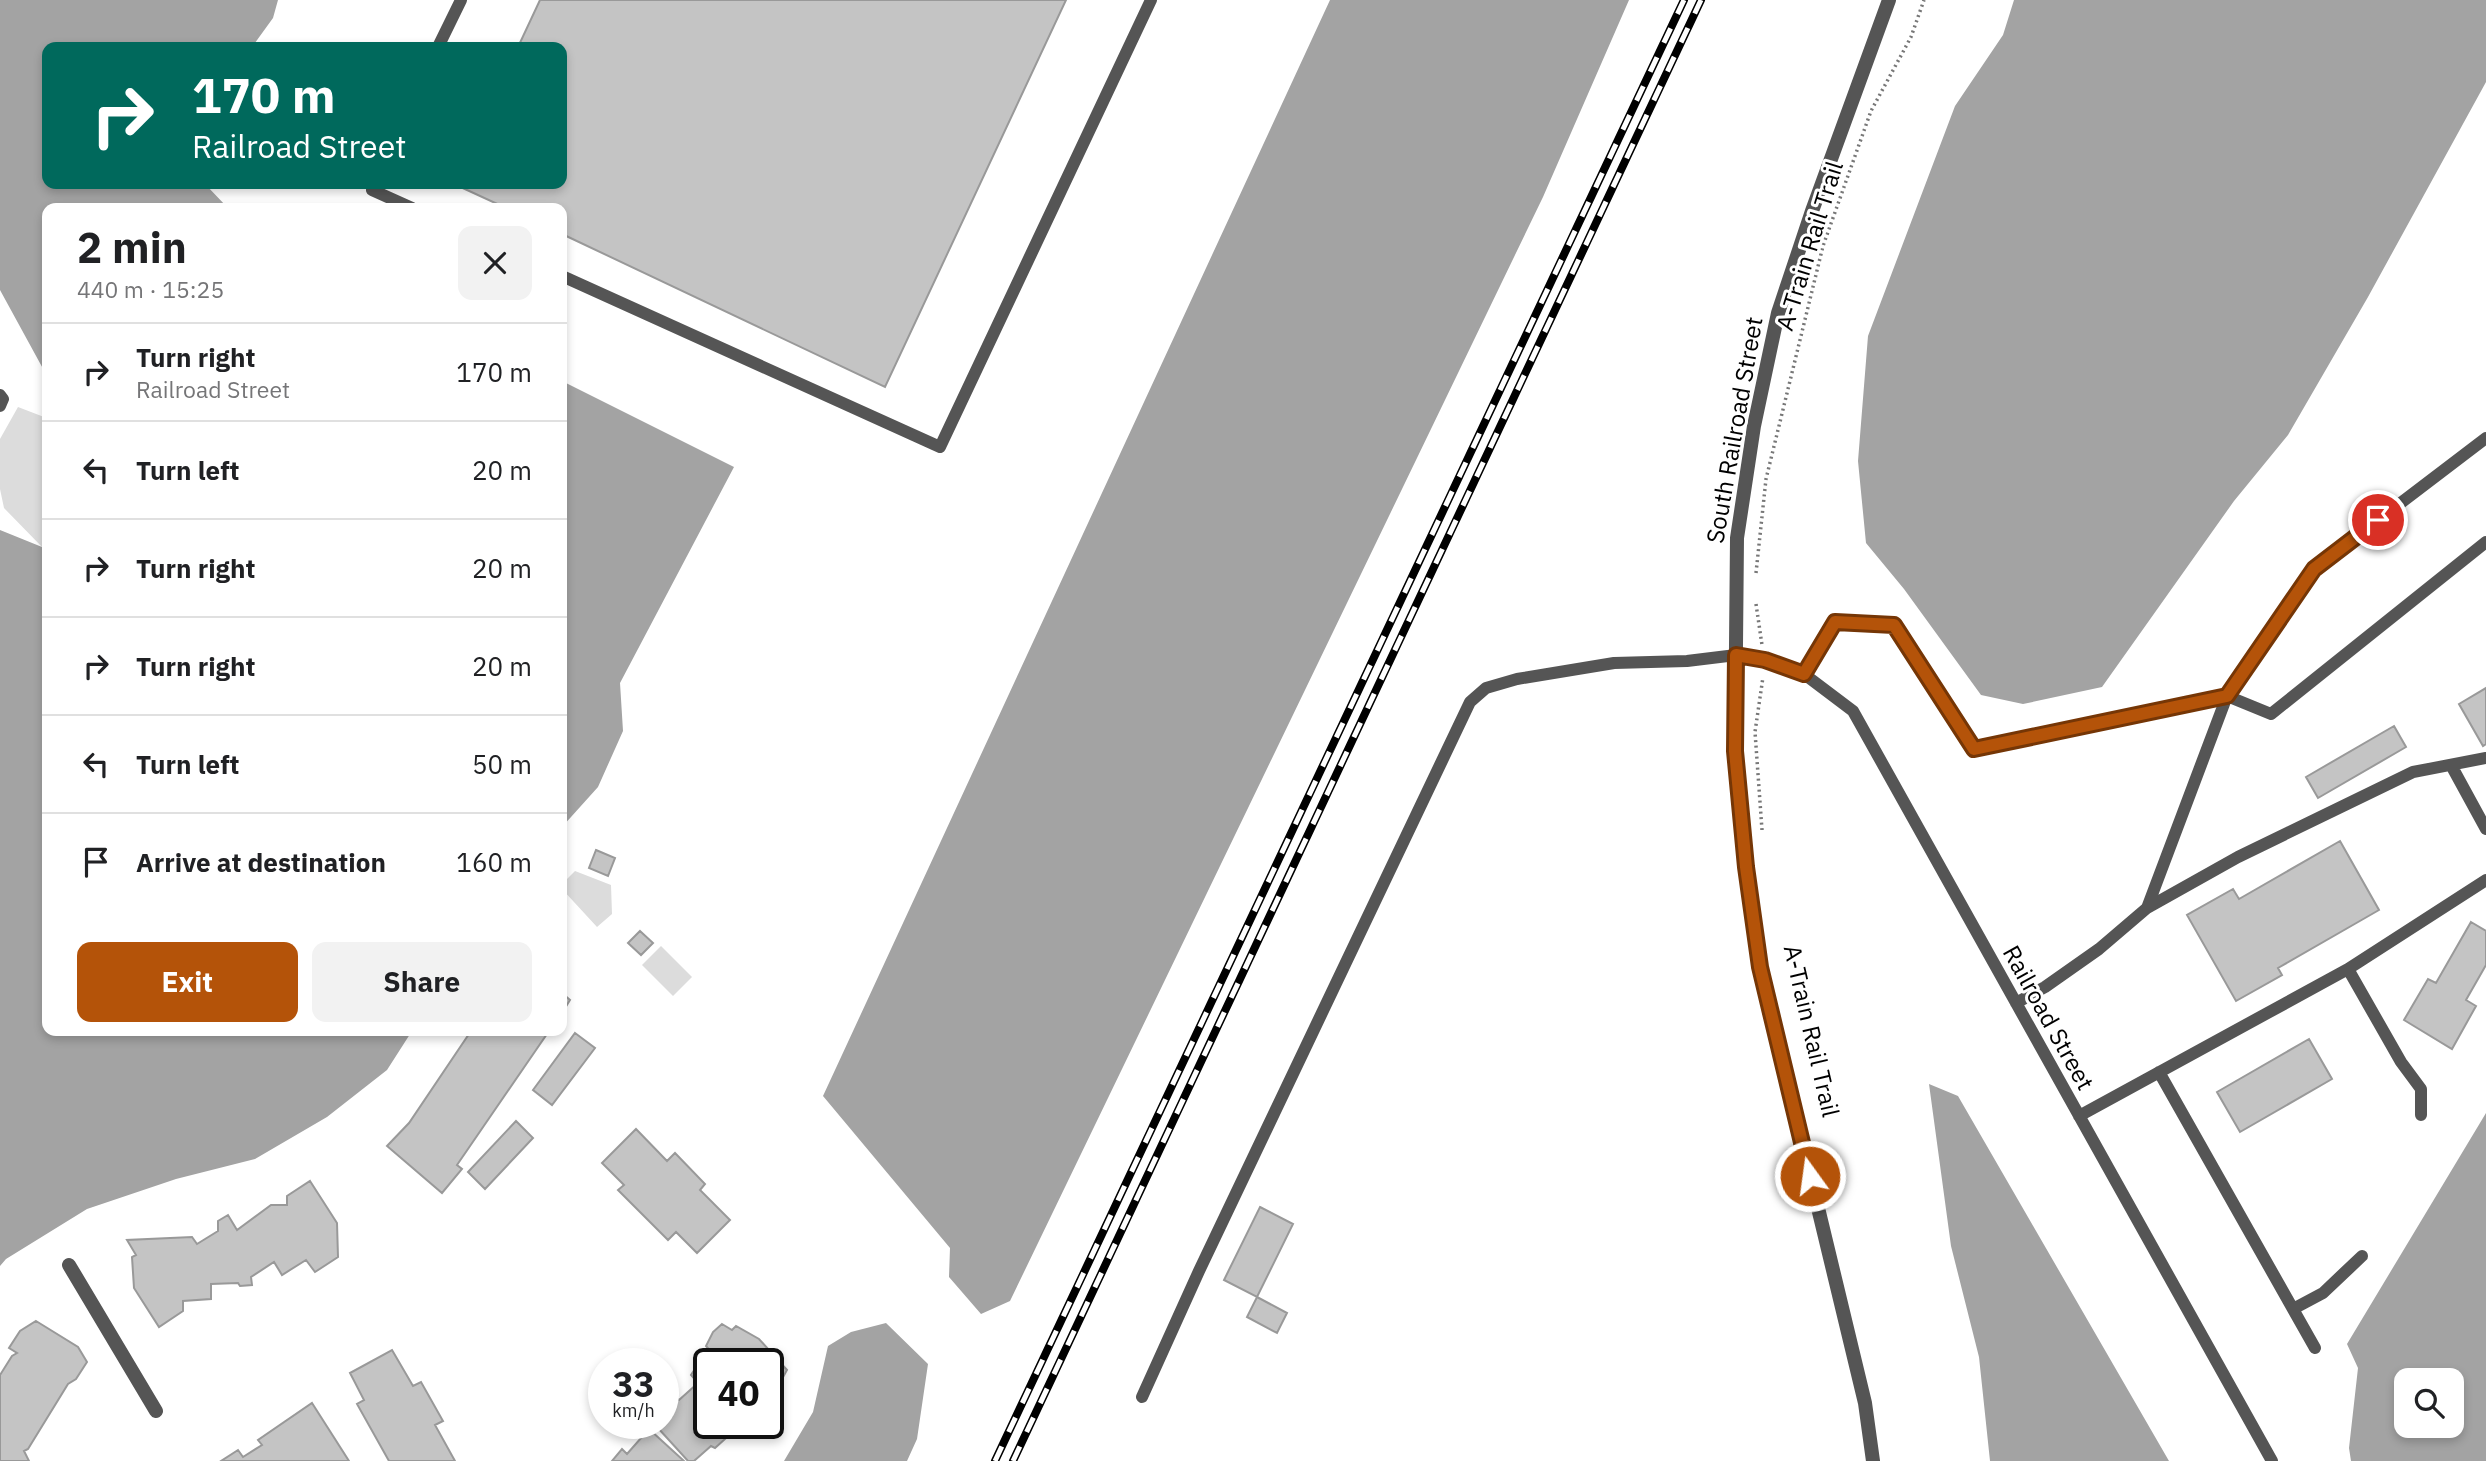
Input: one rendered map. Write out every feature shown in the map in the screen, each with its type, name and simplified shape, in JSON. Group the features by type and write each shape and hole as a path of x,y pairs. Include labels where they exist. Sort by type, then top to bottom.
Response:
{"street":[{"name":"South Railroad Street","path":"1873,1461 1865,1403 1760,967 1746,867 1735,751 1737,538 1754,425 1778,313 1889,0"},
{"path":"69,1265 156,1411"}],"lane":[{"path":"440,42 461,0"},
{"path":"567,278 940,447 1151,0"},
{"path":"372,189 401,203"},
{"path":"0,395 3,399 0,407"},
{"path":"2147,908 2227,696 2314,569 2486,438"},
{"path":"1804,674 1835,622 1894,625 1974,749 2227,696 2271,715 2486,542"},
{"name":"Railroad Street","path":"1142,1396 1470,702 1486,688 1517,679 1614,663 1687,661 1736,655 1765,660 1804,674 1853,711 2272,1461"},
{"path":"2016,1003 2045,987 2088,957 2147,908 2238,857 2413,772 2486,758"},
{"path":"2451,765 2486,829"},
{"path":"2079,1116 2348,969 2486,880"},
{"path":"2348,969 2401,1062 2421,1089 2421,1115"},
{"path":"2160,1072 2315,1348"},
{"path":"2293,1310 2323,1293 2362,1256"}],"path":[{"name":"A-Train Rail Trail","path":"1755,580 1766,479 1823,246 1871,111 1911,37 1924,0"},
{"path":"1754,593 1765,660 1755,732 1763,839"}],"shaded area":[{"path":"0,0 278,0 273,18 256,42 42,42 42,189 210,189 223,203 42,203 42,367 0,290"},
{"path":"1330,0 1629,0 1543,197 1010,1301 981,1314 949,1277 950,1248 823,1096"},
{"path":"2014,0 2486,0 2486,82 2368,297 2288,435 2234,501 2102,687 2023,704 1981,695 1904,589 1866,543 1858,461 1868,336 1955,106 2003,35"},
{"path":"567,384 734,467 620,683 623,731 598,787 567,821"},
{"path":"18,407 42,416 42,547 4,508 0,489 0,439"},
{"path":"0,530 42,547 42,1036 409,1036 387,1070 327,1117 255,1159 176,1179 87,1209 6,1259 0,1266"},
{"path":"575,871 611,885 612,914 597,927 567,894 567,879"},
{"path":"661,946 692,977 673,996 642,965"},
{"path":"1929,1084 1958,1096 2169,1461 1990,1461 1979,1357 1951,1246"},
{"path":"2486,1113 2486,1461 2351,1461 2349,1448 2358,1368 2347,1344"},
{"path":"886,1323 928,1364 917,1439 907,1461 784,1461 813,1412 828,1346 851,1332"}],"building":[{"path":"540,0 1066,0 885,387 567,236 567,203 495,203 465,189 567,189 567,42 520,42"},
{"path":"2486,688 2486,744 2483,746 2459,704"},
{"path":"2394,726 2406,747 2318,798 2306,777"},
{"path":"2340,841 2379,910 2278,968 2282,975 2236,1001 2187,915 2233,889 2239,899"},
{"path":"596,850 615,858 608,876 589,868"},
{"path":"2471,922 2486,931 2486,965 2466,1000 2476,1006 2452,1049 2404,1020 2428,979 2436,983"},
{"path":"640,931 653,943 641,955 628,943"},
{"path":"575,1033 595,1048 552,1105 533,1090"},
{"path":"468,1036 546,1036 457,1165 462,1169 442,1193 387,1146 409,1123"},
{"path":"2309,1039 2332,1079 2240,1132 2217,1092"},
{"path":"516,1121 533,1138 485,1189 468,1172"},
{"path":"636,1129 667,1161 675,1153 705,1184 700,1190 730,1220 697,1253 676,1232 668,1240 618,1190 624,1185 602,1163"},
{"path":"310,1181 337,1223 338,1257 315,1272 306,1260 282,1275 274,1262 251,1277 252,1285 211,1284 211,1299 183,1301 183,1311 159,1327 134,1288 132,1257 136,1255 127,1240 192,1237 197,1244 218,1231 218,1221 228,1215 237,1230 271,1205 287,1205 287,1196"},
{"path":"1260,1207 1293,1224 1257,1297 1224,1280"},
{"path":"1257,1297 1287,1313 1277,1333 1247,1317"},
{"path":"36,1321 78,1347 87,1362 76,1379 68,1384 28,1449 24,1451 29,1461 0,1461 0,1375 12,1356 17,1353 9,1348 20,1331"},
{"path":"722,1324 732,1330 736,1326 759,1339 767,1348 708,1348 706,1346 713,1332"},
{"path":"392,1350 413,1386 421,1382 443,1421 435,1425 455,1461 389,1461 357,1404 364,1400 350,1373"},
{"path":"693,1387 693,1439 725,1439 715,1448 711,1446 694,1461 688,1461 668,1439 679,1439 679,1400"},
{"path":"312,1403 349,1461 221,1461 238,1450 243,1457 262,1445 258,1440"},
{"path":"640,1439 660,1439 684,1461 612,1461 622,1449 627,1454"}],"railway":[{"path":"995,1461 1684,0"},
{"path":"1013,1461 1701,0"}],"route":[{"path":"1810,1176 1760,967 1746,867 1735,751 1736,655 1765,660 1804,674 1835,622 1894,625 1974,749 2227,696 2314,569 2378,520"}]}
